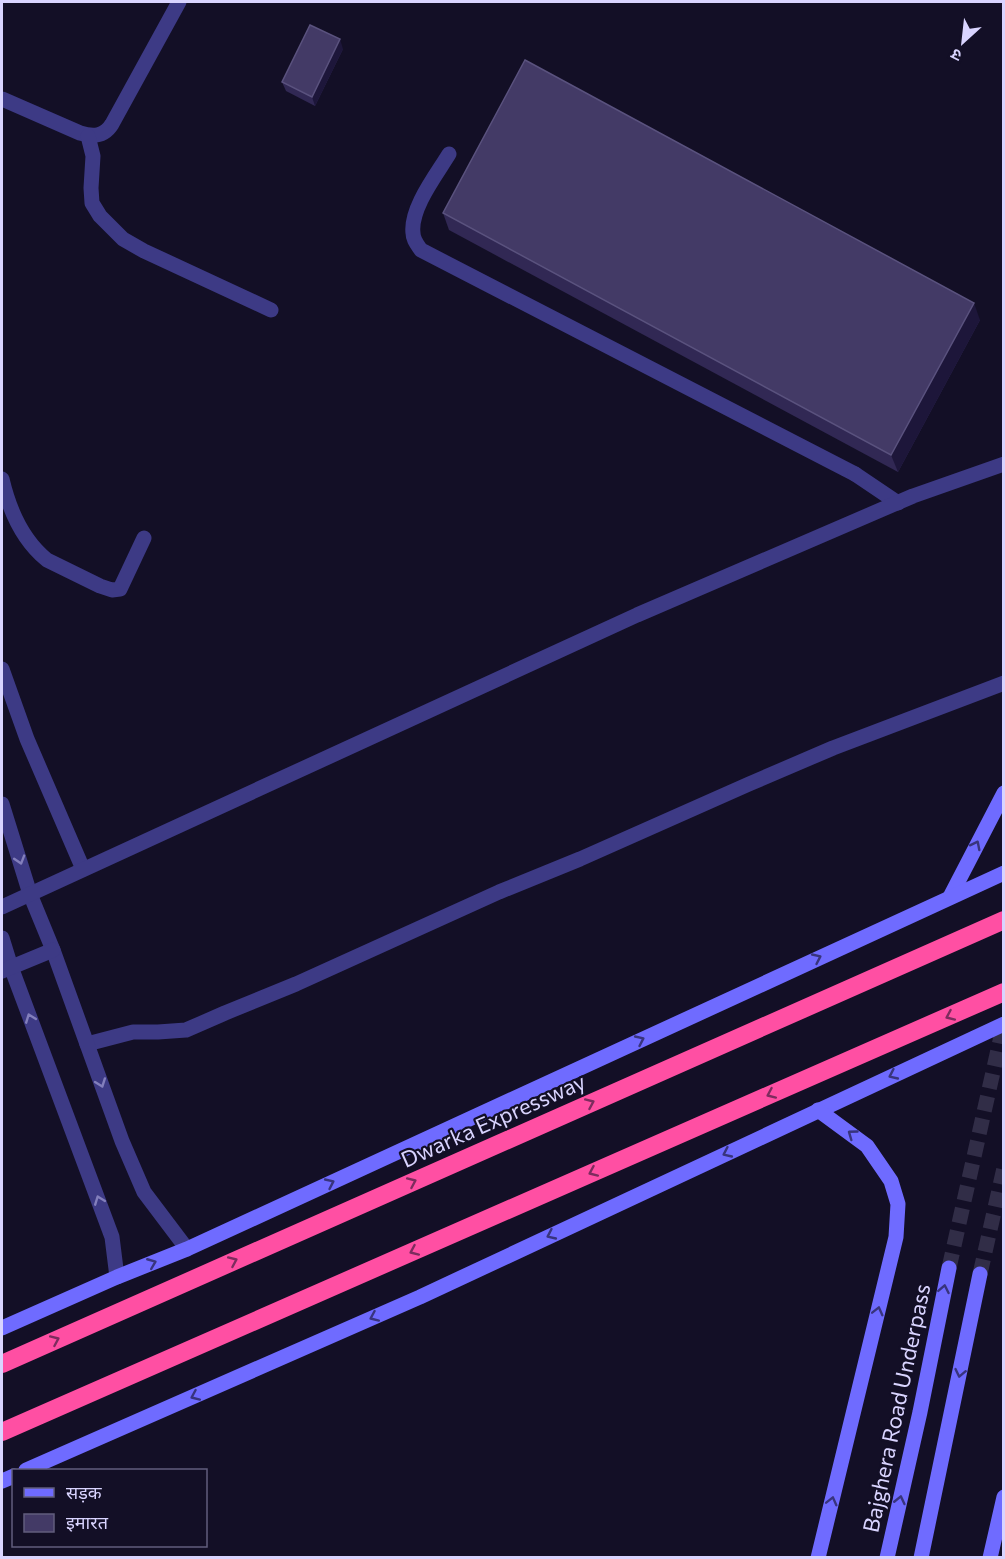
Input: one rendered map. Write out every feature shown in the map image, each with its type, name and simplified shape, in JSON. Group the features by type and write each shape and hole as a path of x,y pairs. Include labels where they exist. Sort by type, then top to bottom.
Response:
{"highway":[{"name":"Dwarka Expressway","path":"2,1364 1004,920"},
{"path":"2,1432 1004,992"}],"street":[{"path":"2,99 88,136 98,136 108,131 179,2"},
{"path":"88,136 93,156 90,188 92,203 100,216 123,239 271,310"},
{"path":"449,154 417,210 413,224 414,240 421,250 855,474 898,503"},
{"path":"2,907 637,615 898,503 1004,464"},
{"path":"2,479 12,513 39,554 100,586 112,590 120,589 144,538"},
{"path":"2,669 27,739 83,869"},
{"path":"87,1044 133,1032 186,1030 296,984 499,891 580,859 759,779 1004,683"},
{"path":"950,897 1004,793"},
{"path":"2,804 30,894 53,950 122,1141 144,1192 187,1249"},
{"path":"2,1328 187,1249 1004,873"},
{"path":"2,938 6,969 112,1237 117,1277"},
{"path":"6,969 53,950"},
{"path":"28,1469 420,1297 1004,1023"},
{"path":"818,1110 867,1146 891,1181 898,1204 896,1237 818,1557"},
{"name":"Bajghera Road Underpass","path":"887,1557 920,1412 949,1268"},
{"path":"921,1557 980,1274"},
{"path":"990,1557 1004,1497"}],"building":[{"path":"310,25 340,39 312,97 282,82"},
{"path":"525,60 974,303 891,455 443,213"}],"tunnel":[{"path":"949,1268 1004,1023"},
{"path":"980,1274 1004,1168"}]}
